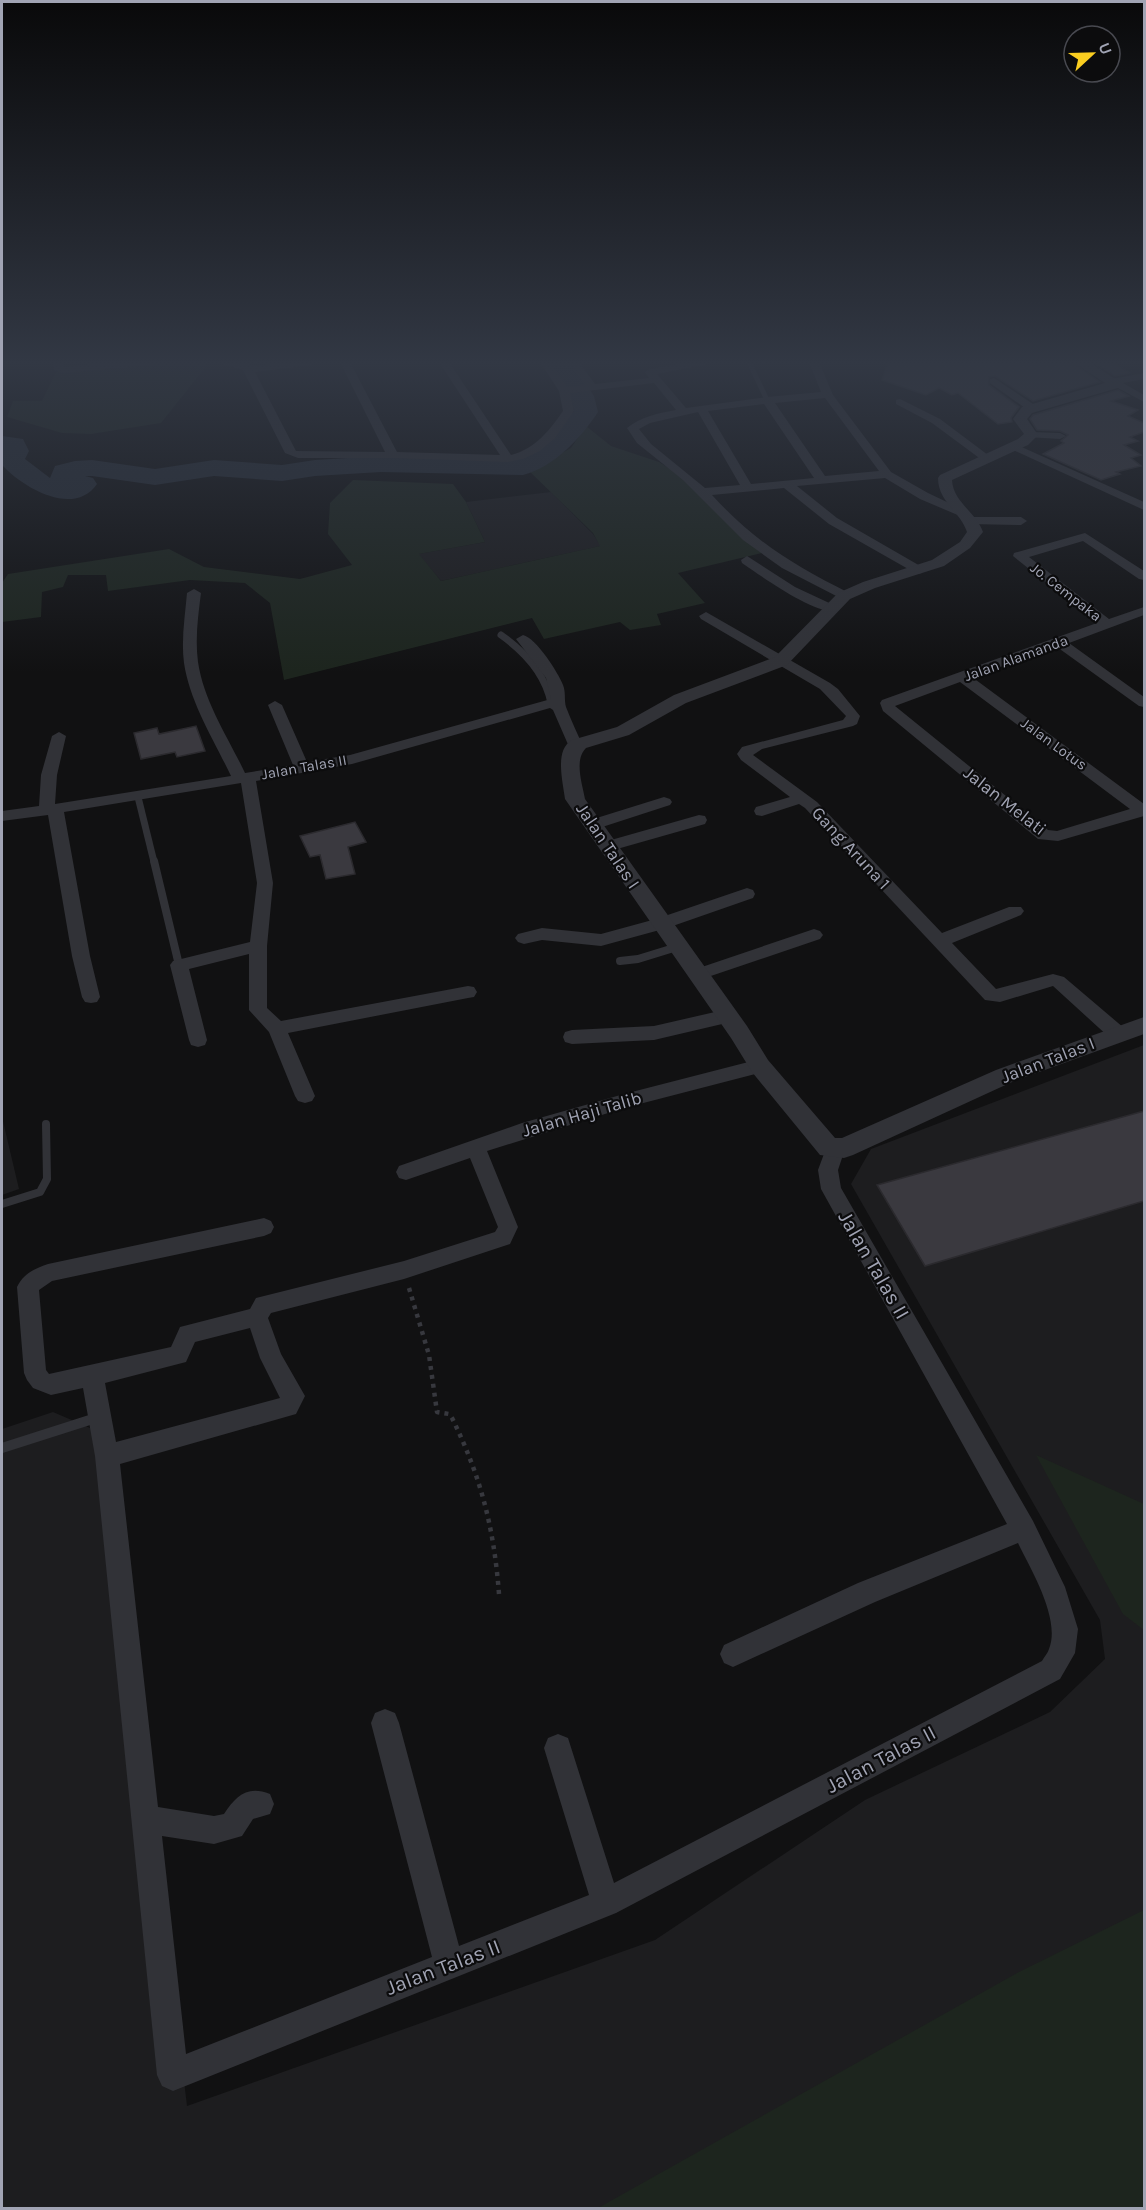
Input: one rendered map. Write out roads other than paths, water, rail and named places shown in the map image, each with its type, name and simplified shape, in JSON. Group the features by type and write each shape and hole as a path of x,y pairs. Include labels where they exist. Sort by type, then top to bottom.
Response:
{"street":[{"path":"672,465 704,492 735,527 839,602"},
{"path":"734,465 748,488"},
{"path":"812,465 822,480"},
{"path":"880,465 887,474 932,500 969,517 1021,521"},
{"path":"523,639 548,668 560,698 554,704 575,746 623,731 680,699 781,661 839,602 869,585 917,570 953,555 975,532 969,517 947,492 945,478 971,465"},
{"path":"1054,465 1144,507"},
{"path":"704,492 887,474"},
{"path":"787,484 833,521 917,570"},
{"name":"Jo. Cempaka","path":"1108,624 1019,556 1085,537 1144,576"},
{"path":"747,560 790,590 839,602"},
{"path":"194,593 190,633 192,671 198,689 244,778 266,883 258,946 258,1010 277,1028 305,1096"},
{"name":"Jalan Alamanda","path":"887,703 1143,613"},
{"path":"706,616 781,661"},
{"path":"1059,642 1144,703"},
{"name":"Gang Aruna 1","path":"781,661 833,692 853,716 852,721 757,746 745,752 746,757 802,798 991,995 1000,996 1053,980 1058,981 1118,1033"},
{"name":"Jalan Lotus","path":"963,677 1144,811"},
{"name":"Jalan Melati","path":"887,703 888,708 1044,835 1058,837 1144,811"},
{"name":"Jalan Talas II","path":"2,816 138,797 352,759 554,704"},
{"path":"275,705 302,769"},
{"path":"59,736 49,775 51,809 81,956 92,997"},
{"name":"Jalan Talas I","path":"575,746 570,768 575,799 610,846 677,947 699,974 760,1066 822,1142 835,1149 844,1148 1004,1076 1144,1024"},
{"path":"762,811 802,798"},
{"path":"593,825 664,802"},
{"path":"610,846 699,820"},
{"path":"525,938 542,934 602,940 661,924 747,894"},
{"path":"939,941 1015,911"},
{"path":"699,974 814,935"},
{"path":"198,1040 179,965 258,946"},
{"path":"277,1028 468,992"},
{"path":"572,1037 654,1033 728,1016"},
{"name":"Jalan Haji Talib","path":"406,1173 624,1101 760,1066"},
{"path":"264,1227 48,1273 34,1280 28,1287 35,1373 41,1382 51,1385 178,1355 188,1334 257,1317 268,1302 404,1270 495,1242 508,1232 476,1148"},
{"name":"Jalan Talas II","path":"145,1819 173,2074 606,1903 1051,1670 1062,1653 1065,1629 1056,1596 1024,1529 831,1189 828,1170 835,1149"},
{"path":"107,1456 288,1407 293,1396 271,1358 257,1317"},
{"path":"92,1376 107,1456 145,1819 214,1830 232,1826 239,1811 244,1807 260,1804"},
{"path":"733,1654 867,1592 1024,1529"},
{"path":"385,1723 449,1964"},
{"path":"558,1748 606,1903"}],"lane":[{"path":"501,635 515,645 533,664 548,688 554,704"},
{"path":"138,797 179,965"},
{"path":"620,961 638,959 677,947"},
{"path":"2,1204 40,1192 47,1179 46,1124"},
{"path":"2,1448 99,1417"}],"waterway":[{"path":"16,465 40,484 66,490 77,489 84,484 63,479 64,472 75,469 92,468 155,477 214,468 282,473 362,465"},
{"path":"416,465 503,468 526,465"}]}
